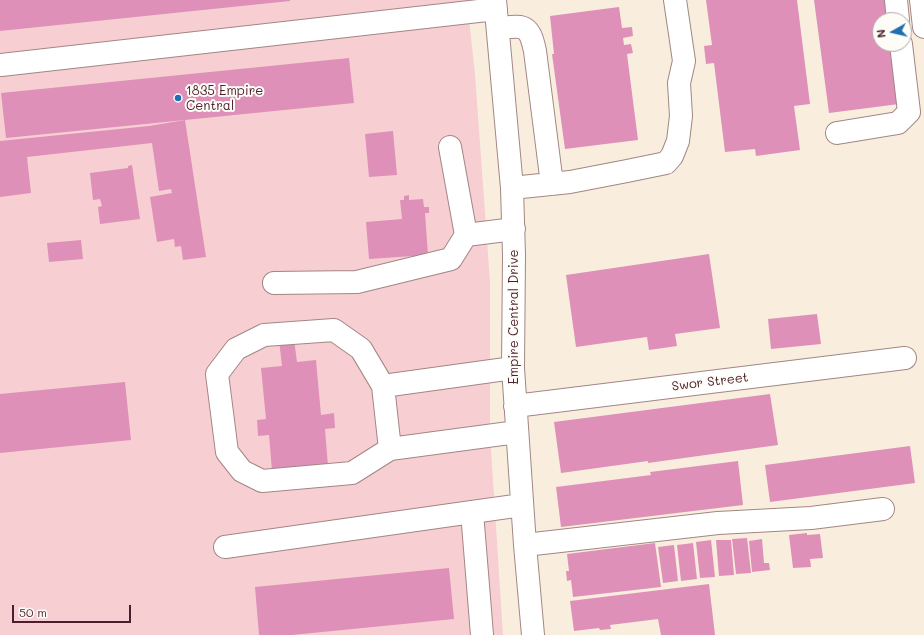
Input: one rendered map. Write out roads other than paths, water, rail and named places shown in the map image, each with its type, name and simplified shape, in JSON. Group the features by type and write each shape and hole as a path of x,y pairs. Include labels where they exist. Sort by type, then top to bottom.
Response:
{"street":[{"path":"512,188 570,182 666,162 672,156 678,141 681,116 679,83 684,61 675,0"},
{"path":"896,0 897,12"},
{"path":"921,0 924,27"},
{"path":"1,65 496,12 519,26 526,28 532,35 552,184"},
{"name":"Empire Central Drive","path":"496,12 512,188 514,229 513,368 522,505 533,635"},
{"path":"837,133 898,123 909,112 902,52"},
{"path":"274,284 357,282 451,259 466,235 450,147"},
{"path":"466,235 514,229"},
{"path":"390,449 383,386 361,349 334,330 264,336 236,349 217,374 227,452 242,471 262,481 352,473 390,449 517,432"},
{"name":"Swor Street","path":"515,406 905,358"},
{"path":"383,386 513,368"},
{"path":"225,547 522,505"},
{"path":"525,545 718,523 811,518 883,509"},
{"path":"472,512 482,635"}],"place":[{"name":"1835 Empire Central","path":"178,98"}]}
